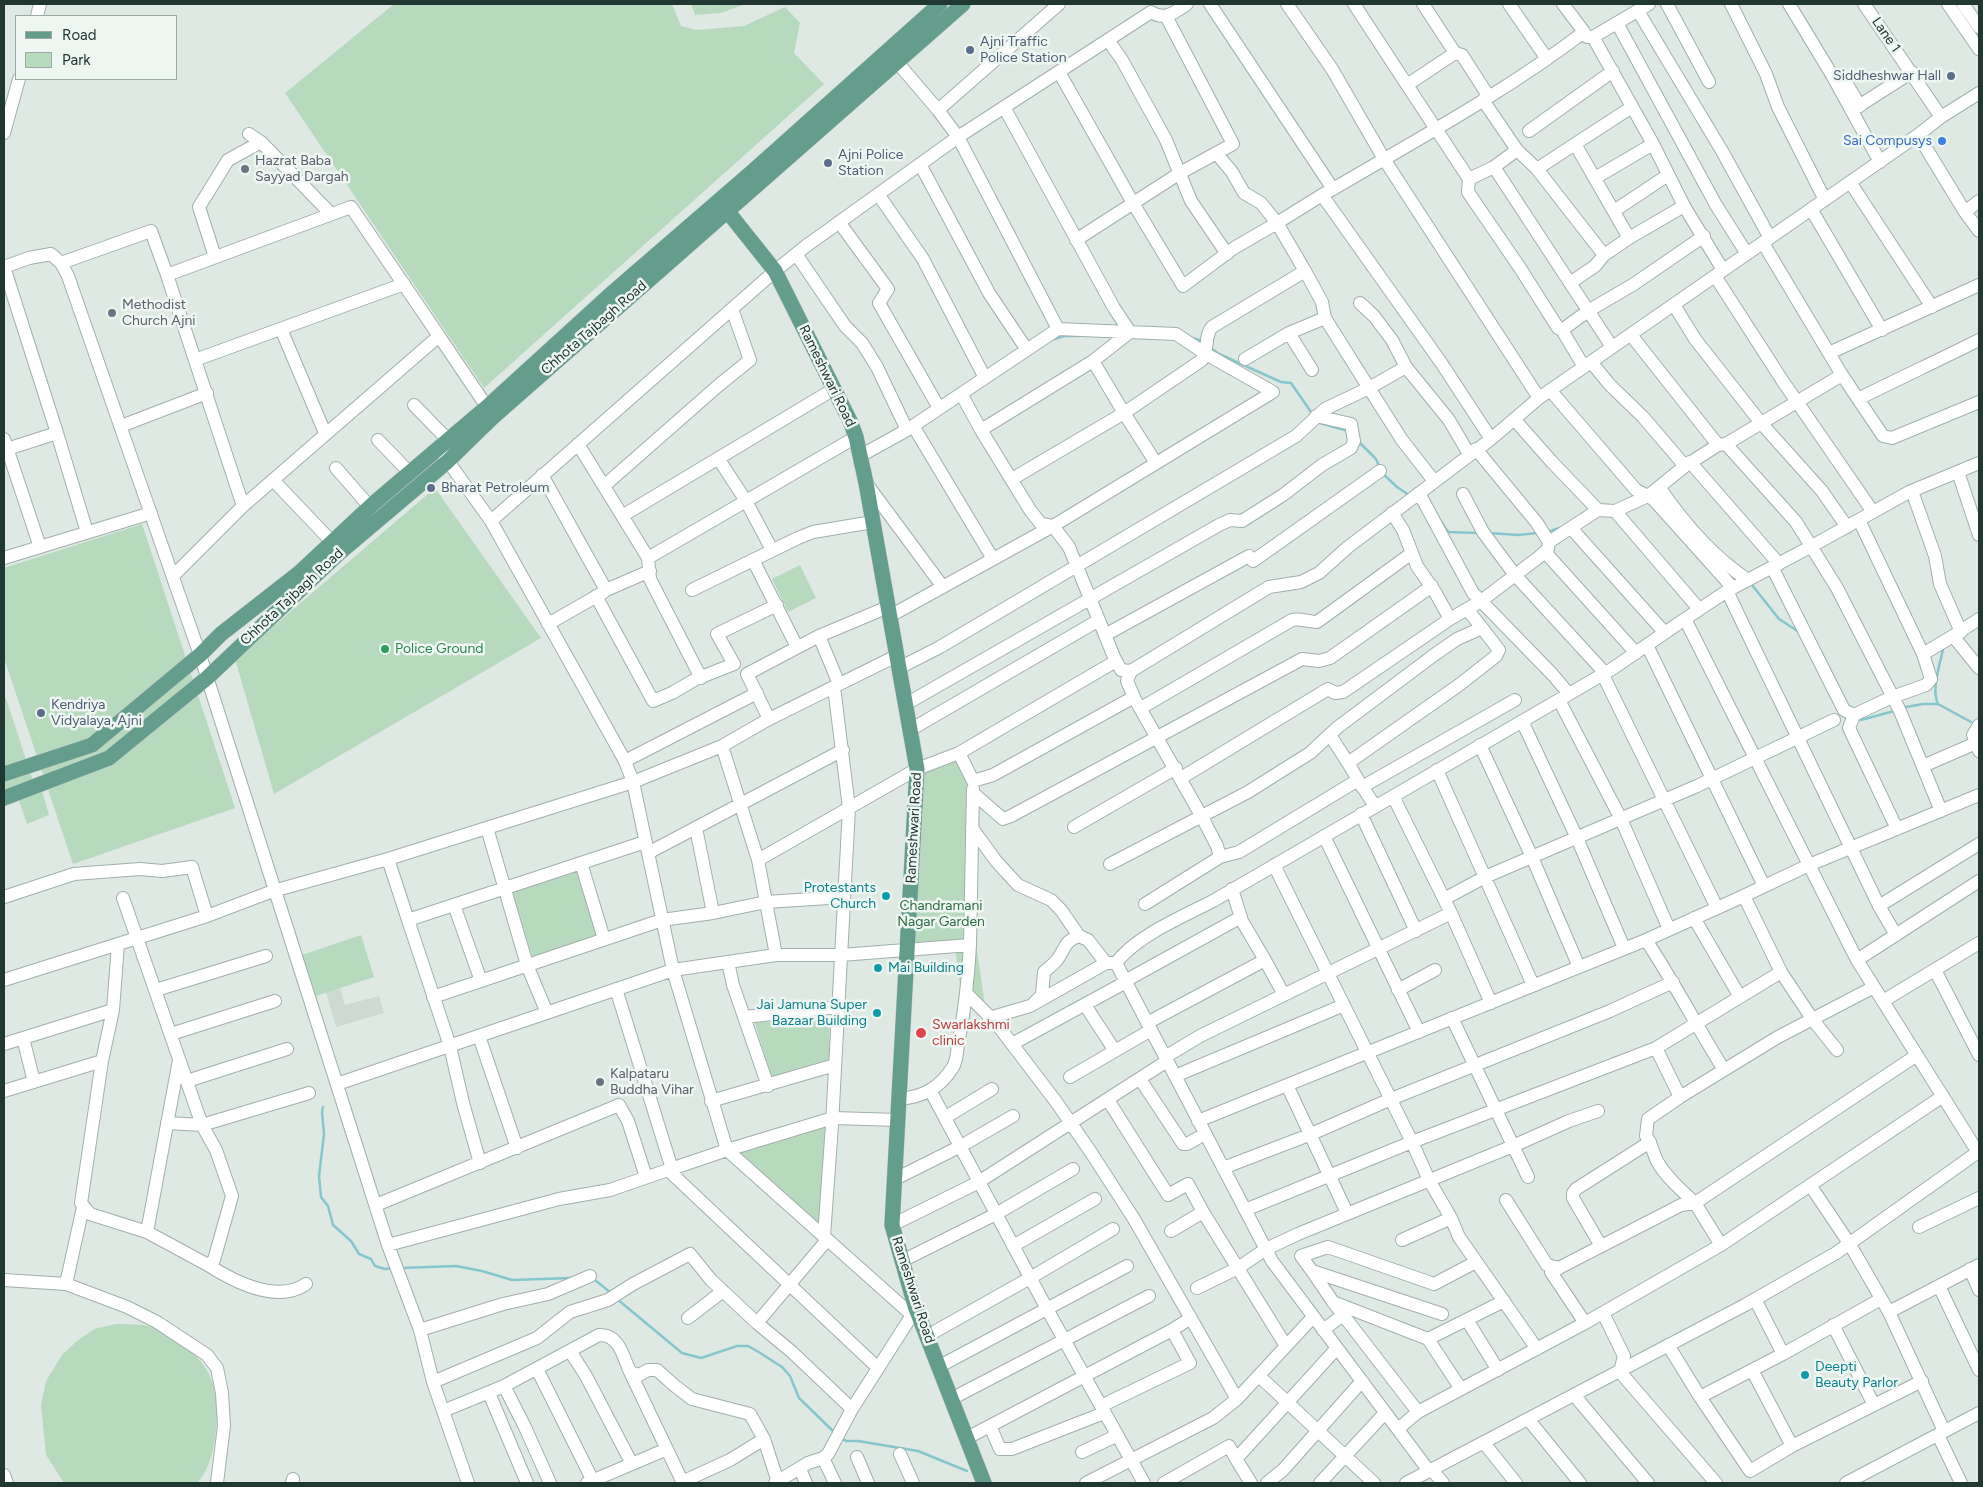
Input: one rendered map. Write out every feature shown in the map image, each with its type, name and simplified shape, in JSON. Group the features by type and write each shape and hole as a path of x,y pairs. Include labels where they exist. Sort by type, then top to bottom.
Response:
{"main road":[{"path":"4,774 92,745 200,655 221,634 299,573 370,507 487,407 611,294 723,207 940,4"},
{"name":"Chhota Tajbagh Road","path":"4,798 109,758 181,699 206,678 338,554 448,461 493,417 723,207 897,62 963,4"},
{"name":"Rameshwari Road","path":"723,207 775,271 856,437 866,484 917,769 892,1225 916,1317 927,1336 984,1483"}],"street":[{"path":"938,110 1058,4"},
{"path":"491,521 775,271 839,222 958,137 1108,40 1147,8 1158,17 1166,16 1187,4"},
{"path":"1210,4 1328,192 1491,439"},
{"path":"1287,4 1332,69 1384,159 1539,398"},
{"path":"1354,4 1469,179 1468,192 1558,328 1562,330 1587,365 1610,385 1687,464 1776,566 1844,710 1854,714 1892,697 1926,685 1931,679 1923,654 1859,520"},
{"path":"1423,4 1455,53 1462,55 1517,150 1537,169 1604,255"},
{"path":"1509,4 1547,59"},
{"path":"1563,4 1589,35 1613,71 1684,206 1704,236 1719,273 1797,402 1873,512"},
{"path":"1059,72 1133,203 1183,286 1226,254 1486,99 1547,59 1589,35 1617,23 1649,4"},
{"path":"1667,4 1709,82"},
{"path":"1730,4 1766,74 1778,107 1825,200"},
{"path":"1789,4 1856,108"},
{"path":"1798,4 1856,108 1880,162"},
{"name":"Lane 1","path":"1864,4 1941,117"},
{"path":"1948,4 1979,49"},
{"path":"1963,4 1979,27"},
{"path":"1638,11 1722,151 1767,240 1829,353 1883,436 1892,438 1979,402"},
{"path":"1076,240 1180,173 1234,144 1166,16"},
{"path":"1617,23 1720,213 1746,254"},
{"path":"1108,40 1122,60 1152,116 1180,173 1191,201 1226,254"},
{"path":"1406,85 1455,53"},
{"path":"897,62 938,110 958,137 1058,329"},
{"path":"1530,131 1613,71"},
{"path":"1856,108 1912,72"},
{"path":"4,134 19,80"},
{"path":"1220,857 1217,846 1202,817 1134,697 1127,681 1131,671 1269,587 1301,582 1319,573 1348,547 1392,513 1419,499 1434,481 1491,439 1539,398 1979,92"},
{"path":"1004,107 1114,308 1130,332"},
{"path":"1537,169 1632,107"},
{"path":"249,134 261,142 331,214"},
{"path":"1918,135 1965,212 1979,231"},
{"path":"215,257 199,207 228,160 261,142"},
{"path":"1575,144 1629,238"},
{"path":"1595,178 1653,144"},
{"path":"1469,179 1494,167 1517,150"},
{"path":"1217,154 1232,172 1244,193 1261,203 1277,223 1322,302 1325,318 1402,440 1434,481"},
{"path":"920,164 989,293 1027,350"},
{"path":"1494,167 1612,347"},
{"path":"1614,211 1668,175"},
{"path":"1850,182 1932,307"},
{"path":"878,194 923,259 985,378"},
{"path":"1965,212 1979,201"},
{"path":"1570,283 1595,266 1604,255 1629,238 1684,206"},
{"path":"167,275 351,207 487,407"},
{"path":"1811,210 1882,330"},
{"path":"839,222 888,289 879,304 939,408"},
{"path":"61,263 151,231 196,360 243,506"},
{"path":"1562,330 1704,236"},
{"path":"88,532 4,267 29,258 51,254 61,263 68,276 200,655 388,1245 420,1330 433,1382 468,1483"},
{"path":"796,254 845,326 862,343 911,430 993,559"},
{"path":"1012,479 1124,413 1202,360 1206,354 1208,334 1212,327 1305,270"},
{"path":"196,360 404,284"},
{"path":"1829,353 1979,286"},
{"path":"1360,303 1374,316 1392,340 1406,367 1472,452 1537,522 1547,547 1636,653"},
{"path":"1674,305 1695,339 1762,423 1822,491 1847,527"},
{"path":"604,486 718,385 750,360 732,308"},
{"path":"1245,360 1289,333 1325,318"},
{"path":"769,719 747,674 819,636 889,612 944,587 1053,526 1273,392 1206,354 1181,337 1130,332 1058,329 939,408 911,430 860,456"},
{"path":"281,330 325,433"},
{"path":"981,430 1093,361 1130,332"},
{"path":"1289,333 1312,370"},
{"path":"1631,335 1722,444 1796,522 1812,546 1838,588 1892,697 1941,810"},
{"path":"173,576 243,506 439,336"},
{"path":"1858,399 1979,340"},
{"path":"1093,361 1156,464"},
{"path":"4,980 207,916 274,891 388,859 633,782 722,746 769,719 837,685 940,647 1296,436 1325,409 1406,367"},
{"path":"1615,511 1650,492 1687,464 1762,423 1842,375"},
{"path":"622,516 834,389"},
{"path":"1550,390 1650,492 1698,535 1731,569 1748,580"},
{"path":"121,426 207,394"},
{"path":"964,399 1030,510 1041,524 1053,526 1069,547 1116,662 1121,670 1131,671"},
{"path":"414,405 443,444 448,461 491,521 625,761 633,782 673,970 727,1150 916,1317 878,1368 852,1409 839,1436 823,1458 808,1463 776,1482 764,1439 750,1414 692,1399 657,1370 648,1370 639,1375 630,1372"},
{"path":"906,704 1220,525 1230,520 1242,522 1283,495 1322,465 1351,448 1353,437 1350,424 1316,416"},
{"path":"1514,419 1595,507 1615,511 1700,609"},
{"path":"40,547 5,446 57,433"},
{"path":"548,624 649,564 746,502 856,437"},
{"path":"378,440 410,473"},
{"path":"578,444 649,564 650,579 701,678"},
{"path":"718,458 746,502 772,550"},
{"path":"1035,1002 1111,963 1124,952 1157,931 1604,674 1730,589 1776,566 1912,491 1979,463"},
{"path":"336,468 370,507"},
{"path":"1105,635 1249,556 1253,561 1380,471"},
{"path":"1958,472 1979,535"},
{"path":"542,475 653,701 672,693 696,679 734,664 717,634 777,606"},
{"path":"273,480 333,543"},
{"path":"866,484 944,587"},
{"path":"1912,491 1935,556 1940,584 1957,634 1979,668"},
{"path":"1650,492 1654,500 1730,589 1799,738 1880,906 1896,935"},
{"path":"1463,494 1483,532 1516,575 1604,674 1716,908"},
{"path":"1419,499 1433,518 1474,593 1553,675 1621,819 1669,929"},
{"path":"1074,827 1178,773 1328,689 1334,693 1343,692 1450,619 1481,601 1516,575 1595,507"},
{"path":"4,558 151,513"},
{"path":"1392,513 1403,530 1417,566 1432,586 1450,619"},
{"path":"692,590 813,532 873,522"},
{"path":"1571,528 1665,633"},
{"path":"1140,708 1292,620 1317,622 1412,553"},
{"path":"753,560 797,647"},
{"path":"960,753 973,787 1002,819 1011,816 1302,659 1319,661 1330,658 1432,586"},
{"path":"1348,763 1459,685 1496,656 1499,650 1467,609"},
{"path":"1406,1483 1620,1372 1754,1299 1849,1243 1979,1153 1857,960 1684,619"},
{"path":"1923,654 1979,619"},
{"path":"910,730 1098,620"},
{"path":"1110,864 1248,792 1310,753 1330,735 1434,655 1457,639 1482,628"},
{"path":"757,1323 825,1238 849,808 837,685 819,636"},
{"path":"1647,645 1764,886"},
{"path":"758,860 917,769 960,753 1116,662"},
{"path":"625,761 757,693"},
{"path":"973,787 1134,697"},
{"path":"1145,904 1220,857 1239,852 1360,783 1515,700"},
{"path":"1854,714 1850,728 1897,829"},
{"path":"1444,899 1485,877 1712,779 1834,720"},
{"path":"1522,721 1577,838 1624,948"},
{"path":"1922,766 1977,747 1973,736 1979,725"},
{"path":"1330,735 1375,806"},
{"path":"722,746 758,860 776,955"},
{"path":"1480,746 1532,857 1579,967"},
{"path":"408,920 581,863 647,847 696,828 843,750"},
{"path":"1437,770 1533,985"},
{"path":"899,1099 916,1098 930,1090 940,1083 954,1065 967,994 970,945 973,787"},
{"path":"1198,1121 1646,940 1809,865 1979,795"},
{"path":"1393,796 1444,899 1491,1002"},
{"path":"1361,814 1416,931"},
{"path":"487,828 527,965 546,1013"},
{"path":"696,828 712,913"},
{"path":"972,828 996,861 1018,885 1051,900 1061,910 1080,936 1088,940 1111,963 1125,981 1272,1261 1398,1429 1431,1471 1443,1483"},
{"path":"1324,836 1419,1032"},
{"path":"1880,906 1979,844"},
{"path":"388,859 450,1046 463,1103 480,1163"},
{"path":"581,863 604,939"},
{"path":"1274,865 1459,1237 1537,1350"},
{"path":"4,897 74,874 140,869 162,871 192,867 207,916"},
{"path":"1857,960 1979,881"},
{"path":"1232,889 1241,918 1284,995"},
{"path":"1744,896 1781,972 1813,1020 1838,1050"},
{"path":"433,997 662,920 712,913 766,902 844,897"},
{"path":"123,898 179,1058 183,1083 202,1125 208,1132 216,1150 232,1196 214,1260 208,1264"},
{"path":"454,904 481,981"},
{"path":"892,1225 979,1181 1108,1100 1200,1036 1451,914"},
{"path":"1012,1044 1241,918"},
{"path":"1694,918 1740,997"},
{"path":"989,1018 1030,1006 1035,1002 1042,995 1044,972 1059,958 1065,945 1070,940 1080,936"},
{"path":"1646,940 1673,982 1695,1024 1724,1070"},
{"path":"118,944 112,1010 102,1061 81,1203 83,1207 90,1214 147,1232 208,1264 232,1280 276,1292 298,1290 306,1284"},
{"path":"337,1084 673,970 776,955 841,955 970,945"},
{"path":"1883,1001 1935,970 1978,948"},
{"path":"156,990 266,956"},
{"path":"1070,1077 1115,1050 1149,1026 1264,960"},
{"path":"728,962 744,1017 768,1086"},
{"path":"1398,990 1435,970"},
{"path":"1935,970 1979,1055"},
{"path":"1245,1210 1412,1142 1656,1048 1781,972"},
{"path":"1223,1168 1309,1135 1391,1099 1610,1011 1673,982"},
{"path":"1721,1244 1694,1203 1658,1162 1646,1136 1648,1119 1680,1097 1778,1037 1874,987"},
{"path":"616,989 670,1170 878,1368"},
{"path":"967,994 996,1023 1071,1124 1134,1219 1237,1399"},
{"path":"171,1034 275,1001"},
{"path":"1085,1005 1115,1050"},
{"path":"1175,1076 1344,1005"},
{"path":"744,1017 838,1006"},
{"path":"4,1044 112,1010"},
{"path":"1452,1018 1528,1177"},
{"path":"479,1036 517,1148"},
{"path":"23,1038 34,1082"},
{"path":"1656,1048 1680,1097"},
{"path":"183,1083 287,1049"},
{"path":"1585,1323 1551,1272 1681,1204 1694,1203 1917,1055"},
{"path":"4,1091 102,1061"},
{"path":"711,1101 768,1086 835,1064"},
{"path":"1140,1079 1183,1144 1187,1144 1205,1134"},
{"path":"147,1232 167,1123 183,1083"},
{"path":"1287,1085 1347,1213"},
{"path":"946,1117 992,1089"},
{"path":"930,1090 1116,1436 1144,1483"},
{"path":"167,1123 202,1125 309,1093"},
{"path":"1398,1429 1418,1412 1537,1350 1721,1244 1943,1096"},
{"path":"1108,1100 1168,1195 1188,1184 1203,1212 1286,1346"},
{"path":"376,1205 619,1105 628,1121 646,1177"},
{"path":"1197,1288 1238,1268 1266,1249 1347,1213 1514,1146 1569,1121 1598,1111"},
{"path":"895,1179 961,1146 1013,1116"},
{"path":"388,1245 559,1199 604,1192 727,1150 832,1118 898,1120"},
{"path":"1601,1246 1573,1198 1573,1193 1576,1189 1650,1142"},
{"path":"902,1260 996,1214 1073,1169"},
{"path":"1810,1185 1849,1243 1888,1312 1922,1381 1961,1483"},
{"path":"1919,1227 1979,1198"},
{"path":"1013,1246 1095,1199"},
{"path":"1506,1200 1547,1265 1558,1268"},
{"path":"66,1284 83,1207"},
{"path":"1171,1231 1203,1212"},
{"path":"1402,1240 1451,1218"},
{"path":"927,1336 1113,1229"},
{"path":"1418,1412 1333,1302 1301,1256 1328,1247 1434,1284 1476,1262"},
{"path":"433,1382 537,1338 570,1312 615,1296 633,1284 690,1254 723,1291 792,1352 852,1409"},
{"path":"938,1367 1127,1266"},
{"path":"1888,1312 1975,1267 1979,1290"},
{"path":"1312,1271 1442,1314"},
{"path":"420,1330 502,1304 548,1294 584,1278"},
{"path":"4,1280 66,1284 127,1307 157,1322 207,1356 217,1368 222,1392 224,1426 217,1483"},
{"path":"1939,1286 1979,1370"},
{"path":"688,1318 723,1291"},
{"path":"951,1399 1149,1296"},
{"path":"1754,1299 1783,1354"},
{"path":"1700,1397 1783,1354 1881,1299"},
{"path":"1428,1339 1504,1301"},
{"path":"1333,1302 1428,1339 1461,1389"},
{"path":"1603,1313 1624,1356 1620,1372"},
{"path":"1324,1330 1343,1315"},
{"path":"1086,1483 1213,1418 1237,1399 1314,1316"},
{"path":"967,1438 1172,1330 1191,1318"},
{"path":"1467,1320 1498,1370"},
{"path":"1833,1325 1874,1404"},
{"path":"990,1426 1000,1449 1012,1449 1103,1410 1190,1363 1172,1330"},
{"path":"443,1411 504,1386 599,1335 607,1334 615,1339 683,1483 730,1460 764,1439"},
{"path":"1668,1345 1700,1397 1750,1471 1792,1446 1922,1381"},
{"path":"1236,1459 1337,1348"},
{"path":"570,1350 586,1376 632,1464"},
{"path":"537,1369 590,1482 667,1449"},
{"path":"1752,1370 1792,1446"},
{"path":"1620,1372 1716,1483"},
{"path":"1259,1376 1374,1483"},
{"path":"1268,1483 1283,1470 1362,1381"},
{"path":"504,1386 550,1483"},
{"path":"488,1393 527,1483"},
{"path":"1574,1395 1648,1483"},
{"path":"1320,1483 1386,1413"},
{"path":"1846,1483 1979,1413"},
{"path":"1528,1419 1580,1483"},
{"path":"1082,1452 1116,1436"},
{"path":"1484,1443 1516,1483"},
{"path":"1164,1483 1229,1446 1251,1483"},
{"path":"900,1454 913,1483"},
{"path":"857,1456 868,1483"},
{"path":"823,1458 836,1483"},
{"path":"800,1469 806,1483"},
{"path":"4,1475 6,1483"}],"shaded area":[{"path":"340,988 345,1005 379,996 384,1013 336,1027 326,992"}],"green space":[{"path":"394,4 672,4 681,26 697,30 744,26 785,7 800,23 794,53 824,84 484,388 285,93"},
{"path":"691,4 746,4 721,13 695,15"},
{"name":"Police Ground","path":"435,488 541,638 274,794 235,659"},
{"path":"142,524 235,808 73,864 4,658 4,568"},
{"path":"800,565 816,598 788,612 772,579"},
{"path":"4,698 6,698 35,787 41,787 49,815 27,824 16,792 4,795"},
{"name":"Chandramani Nagar Garden","path":"959,757 970,783 967,940 914,942 921,771"},
{"path":"579,871 599,936 533,959 512,892"},
{"path":"361,935 374,977 316,996 302,955"},
{"path":"976,944 985,1005 963,1008 955,947"},
{"path":"829,1017 830,1059 771,1077 755,1023"},
{"path":"828,1125 822,1230 738,1153"},
{"path":"116,1324 143,1325 164,1332 193,1353 207,1371 215,1392 217,1425 211,1458 197,1483 64,1483 46,1455 41,1405 46,1381 62,1355 77,1341 94,1329"}],"waterway":[{"path":"1051,340 1064,336 1078,336"},
{"path":"1189,337 1203,341"},
{"path":"1211,348 1219,354 1281,382 1291,383 1311,412"},
{"path":"1320,423 1348,431"},
{"path":"1359,442 1376,459 1379,466"},
{"path":"1382,473 1409,495"},
{"path":"1440,520 1448,532 1478,533"},
{"path":"1551,531 1559,528"},
{"path":"1489,533 1518,535 1537,533"},
{"path":"1752,585 1779,619 1799,632"},
{"path":"1943,649 1935,691 1938,704 1971,722"},
{"path":"1906,707 1938,704"},
{"path":"1857,719 1861,720 1894,711"},
{"path":"323,1107 324,1134 319,1176 321,1197 328,1206 333,1225 351,1241 359,1254 371,1259 375,1266 385,1269 393,1268"},
{"path":"401,1268 456,1266 512,1280 571,1278"},
{"path":"591,1280 595,1280 611,1293"},
{"path":"617,1299 682,1353 701,1358 737,1346 748,1346 757,1351 782,1367 790,1376 799,1398 835,1433"},
{"path":"841,1438 846,1441 858,1441 918,1451 967,1471"}],"place":[{"name":"Ajni Traffic Police Station","path":"970,50"},
{"name":"Siddheshwar Hall","path":"1951,76"},
{"name":"Sai Compusys","path":"1942,141"},
{"name":"Ajni Police Station","path":"828,163"},
{"name":"Hazrat Baba Sayyad Dargah","path":"245,169"},
{"name":"Methodist Church Ajni","path":"112,313"},
{"name":"Bharat Petroleum","path":"431,488"},
{"name":"Police Ground","path":"385,649"},
{"name":"Kendriya Vidyalaya, Ajni","path":"41,713"},
{"name":"Protestants Church","path":"886,896"},
{"name":"Mai Building","path":"878,968"},
{"name":"Jai Jamuna Super Bazaar Building","path":"877,1013"},
{"name":"Swarlakshmi clinic","path":"921,1033"},
{"name":"Kalpataru Buddha Vihar","path":"600,1082"},
{"name":"Deepti Beauty Parlor","path":"1805,1375"}]}
